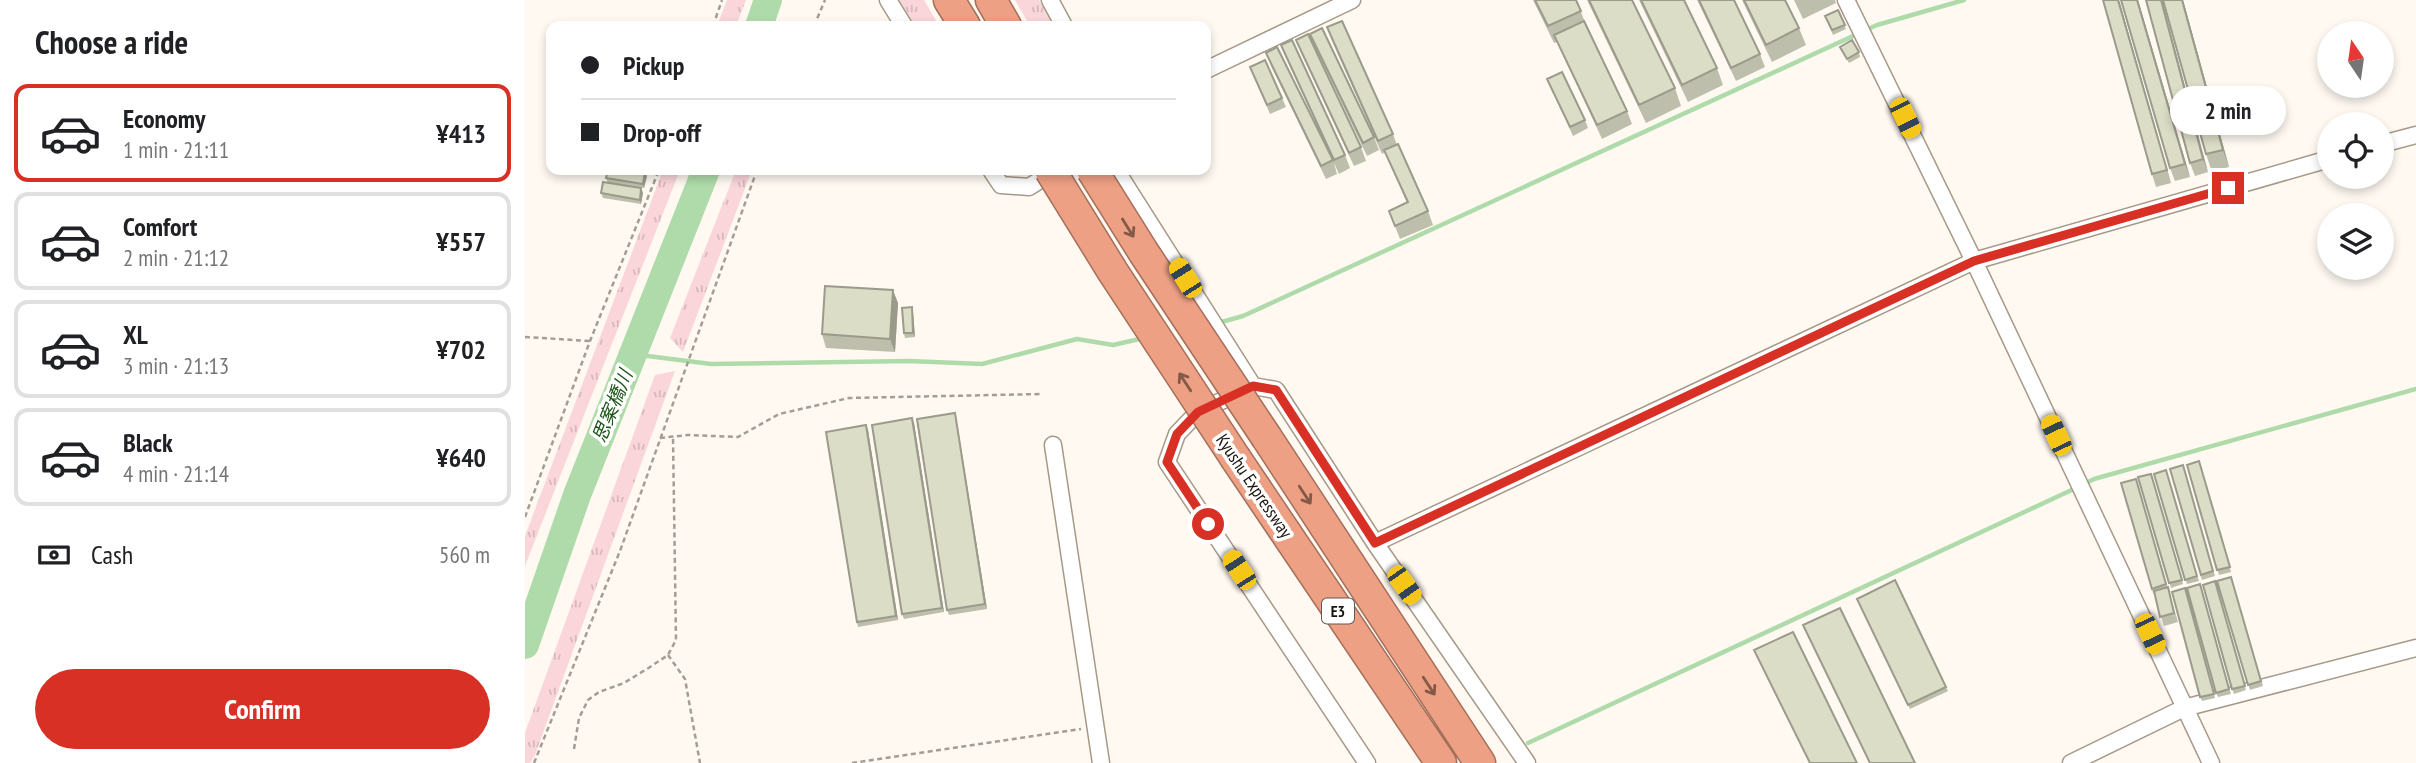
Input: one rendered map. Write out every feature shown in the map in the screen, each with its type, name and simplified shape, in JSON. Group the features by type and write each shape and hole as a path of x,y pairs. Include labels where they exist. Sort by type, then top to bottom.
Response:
{"highway":[{"path":"949,0 962,21"},
{"path":"991,0 1003,21"},
{"name":"Kyushu Expressway","path":"1052,175 1236,459 1441,763"},
{"name":"Kyushu Expressway","path":"1095,175 1143,253 1480,763"}],"street":[{"path":"888,0 901,21"},
{"path":"1050,0 1061,21"},
{"path":"1211,69 1352,0"},
{"path":"1846,0 1974,261 2211,763"},
{"path":"2394,141 2416,135"},
{"path":"1375,543 1974,261 2317,162"},
{"path":"994,175 1001,185 1030,187 1048,175"},
{"path":"1119,175 1253,386"},
{"path":"1367,763 1167,462 1177,434 1198,412 1253,386 1276,390 1375,543 1527,763"},
{"path":"1053,445 1101,763"},
{"path":"2071,763 2185,708 2416,648"}],"path":[{"path":"715,21 722,0"},
{"path":"816,21 825,0"},
{"path":"525,517 590,341 657,175"},
{"path":"534,763 620,551 755,175"},
{"path":"525,337 590,341"},
{"path":"660,438 688,435 738,437 779,414 849,398 1042,394"},
{"path":"574,749 579,718 588,700 599,692 624,683 668,655 676,640 673,437"},
{"path":"668,655 685,678 700,763"},
{"path":"852,763 1095,727"}],"green space":[{"path":"727,0 746,0 738,21 719,21"},
{"path":"899,0 924,0 936,21 911,21"},
{"path":"1015,0 1039,0 1051,21 1027,21"},
{"path":"661,175 678,175 525,566 525,536"},
{"path":"734,175 750,175 683,352 670,338"},
{"path":"675,371 535,755 530,763 525,763 525,733 655,375"}],"building":[{"path":"1535,0 1576,0 1581,11 1548,26"},
{"path":"1589,0 1632,0 1675,88 1639,105"},
{"path":"1641,0 1684,0 1717,68 1682,85"},
{"path":"1699,0 1734,0 1760,54 1731,68"},
{"path":"1744,0 1785,0 1799,28 1766,45"},
{"path":"2103,0 2118,0 2167,170 2152,174"},
{"path":"2121,0 2137,0 2185,164 2170,168"},
{"path":"2146,0 2161,0 2203,159 2190,163"},
{"path":"2163,0 2182,0 2223,150 2206,154"},
{"path":"1838,10 1845,25 1832,30 1825,16"},
{"path":"1342,21 1393,134 1378,141 1327,27"},
{"path":"1584,21 1627,111 1597,125 1554,35"},
{"path":"1322,28 1374,137 1363,143 1310,34"},
{"path":"1308,34 1361,147 1349,153 1296,40"},
{"path":"1292,40 1345,155 1334,160 1281,45"},
{"path":"1852,40 1859,52 1847,59 1840,47"},
{"path":"1277,47 1333,160 1321,166 1266,53"},
{"path":"1265,60 1282,98 1267,105 1250,67"},
{"path":"1562,72 1585,120 1570,127 1547,79"},
{"path":"1398,144 1428,211 1395,226 1389,211 1408,202 1384,150"},
{"path":"607,175 644,175 643,184 606,178"},
{"path":"603,182 641,188 640,200 601,193"},
{"path":"825,286 893,290 890,339 822,334"},
{"path":"912,307 913,333 904,333 902,308"},
{"path":"955,413 985,604 947,610 917,419"},
{"path":"912,418 942,608 902,614 872,425"},
{"path":"866,425 896,616 857,622 826,432"},
{"path":"2199,461 2230,567 2217,570 2187,465"},
{"path":"2183,465 2213,571 2201,575 2170,469"},
{"path":"2166,470 2197,576 2185,580 2154,474"},
{"path":"2151,474 2182,580 2169,583 2138,477"},
{"path":"2136,479 2166,584 2152,589 2121,483"},
{"path":"2231,577 2261,681 2248,685 2217,581"},
{"path":"1895,580 1946,687 1908,705 1857,599"},
{"path":"2215,581 2245,686 2232,689 2203,585"},
{"path":"2200,584 2229,689 2216,693 2187,588"},
{"path":"2168,587 2174,613 2160,617 2154,591"},
{"path":"2185,588 2214,694 2200,697 2172,592"},
{"path":"1840,608 1915,763 1870,763 1803,625"},
{"path":"1793,632 1857,763 1810,763 1754,650"}],"waterway":[{"name":"思案橋川","path":"761,21 768,0"},
{"path":"1218,323 1243,316 1877,25 1964,0"},
{"name":"思案橋川","path":"525,645 577,495 704,175"},
{"path":"632,354 711,364 909,361 982,364 1077,339 1113,345 1144,338"},
{"path":"2084,484 2416,389"},
{"path":"1528,743 2076,488"}],"route":[{"path":"1208,524 1167,462 1177,434 1198,412 1253,386 1276,390 1375,543 1974,261 2228,188"}]}
